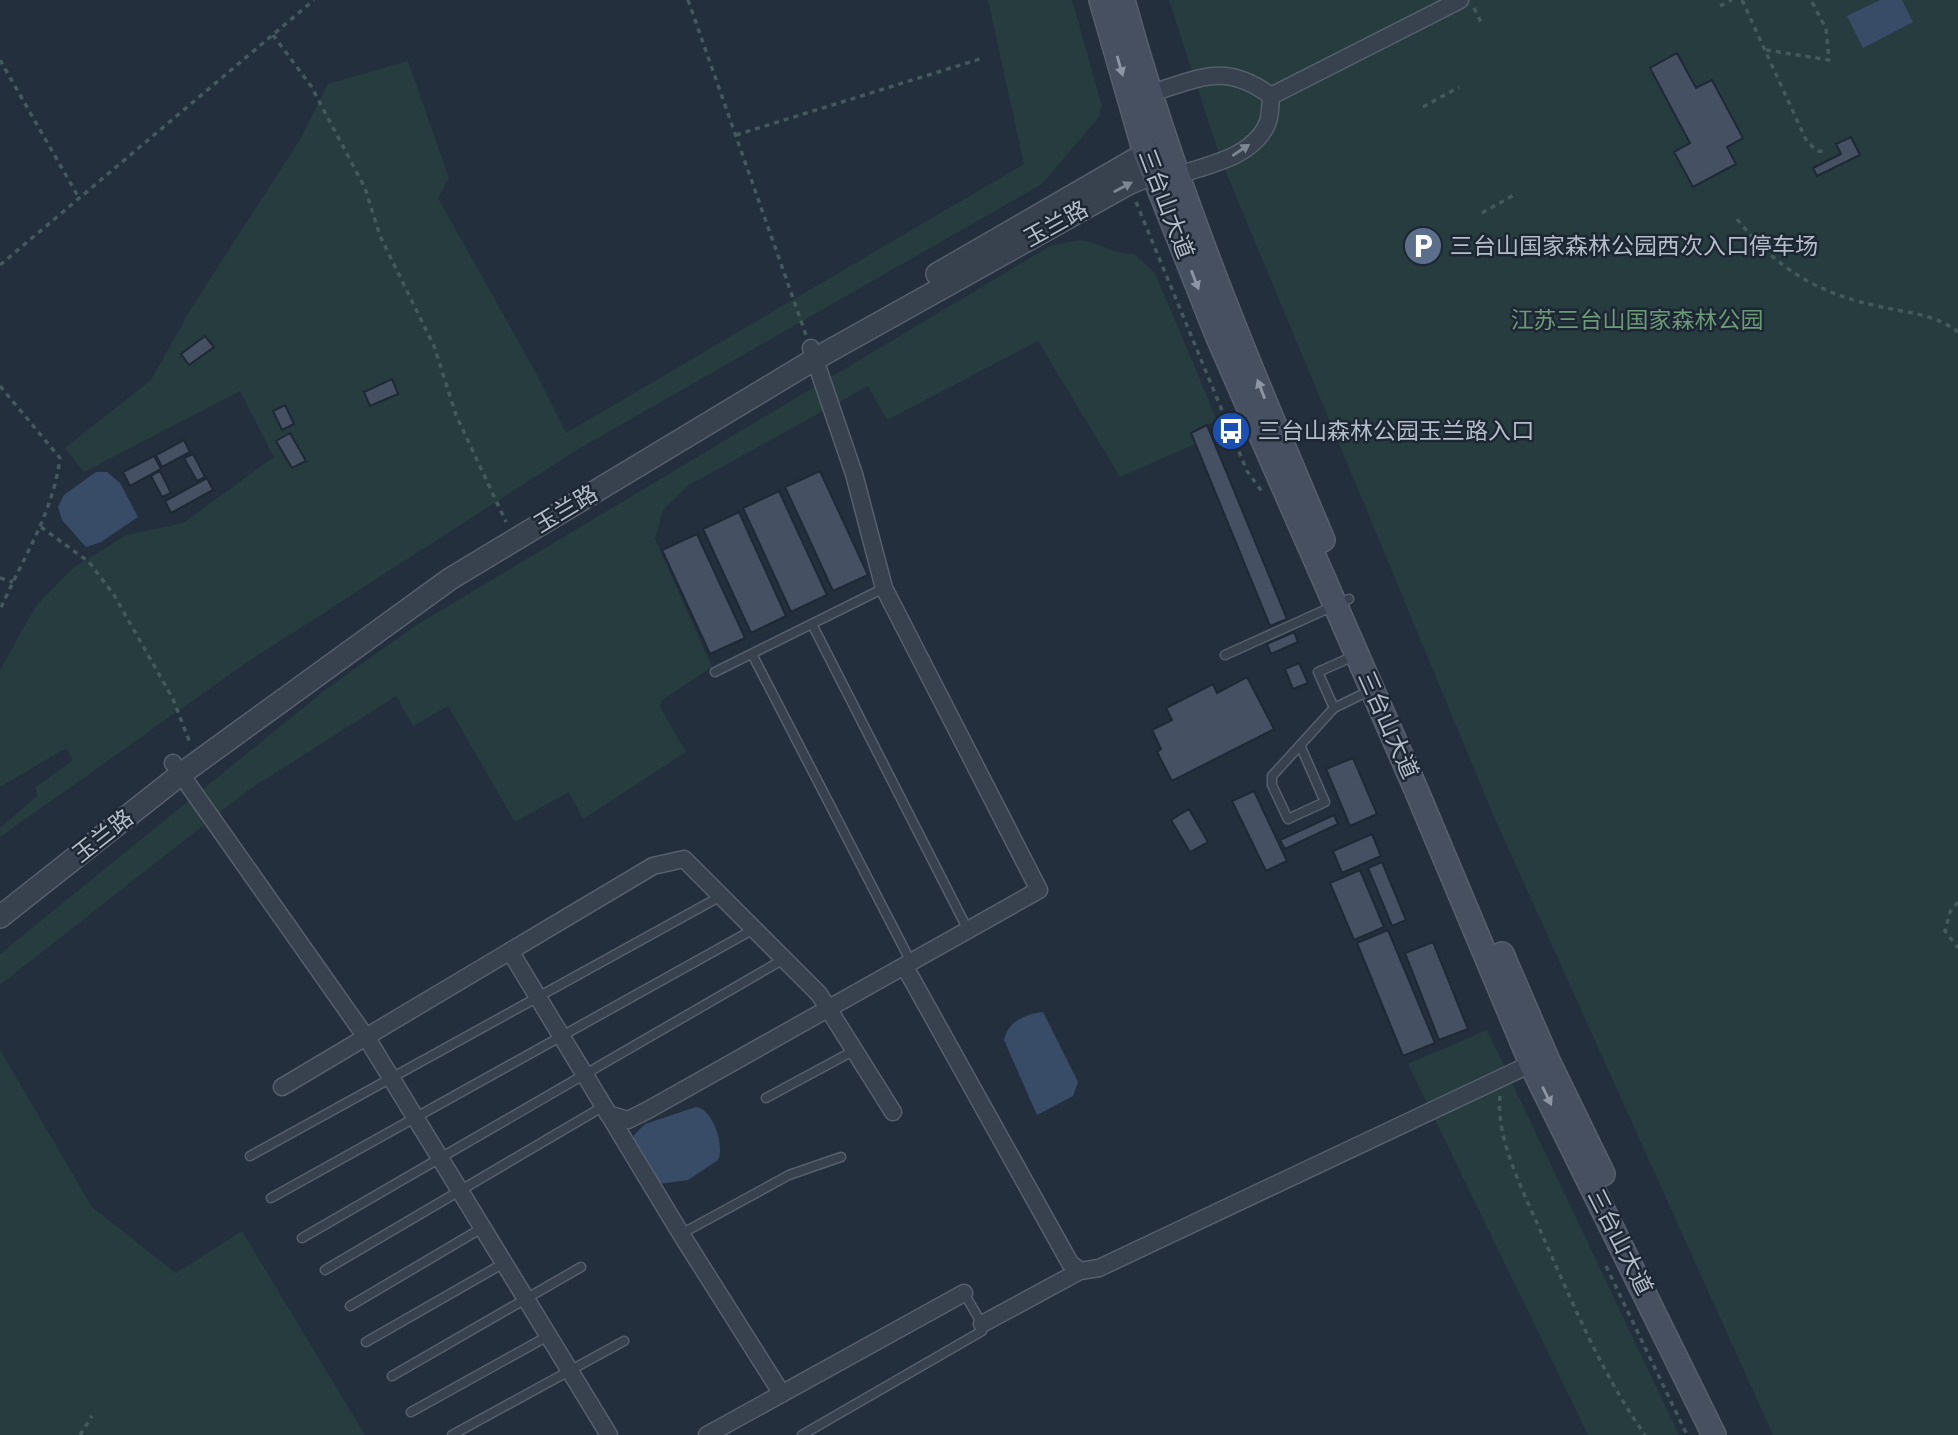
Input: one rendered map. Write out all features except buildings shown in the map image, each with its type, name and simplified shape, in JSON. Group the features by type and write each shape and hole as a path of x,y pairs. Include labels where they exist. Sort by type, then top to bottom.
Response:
{"main road":[{"name":"三台山大道","path":"1101,0 1163,161 1277,431 1342,602 1530,1064 1729,1435"},
{"name":"三台山大道","path":"1123,0 1149,94 1163,161"},
{"name":"三台山大道","path":"1342,602 1357,654 1530,1064 1714,1435"}],"street":[{"path":"1149,94 1216,73 1256,85 1271,96 1460,0"},
{"name":"玉兰路","path":"0,917 177,769 192,748 369,617 508,527 813,353 1163,161 1236,155 1256,139 1268,123 1271,96"},
{"name":"玉兰路","path":"0,900 177,769 450,579 813,353"},
{"path":"606,1110 628,1120 648,1110 1039,890 884,588 854,474 813,353"},
{"path":"177,769 366,1037 609,1435"},
{"path":"282,1087 653,866 672,859 684,859 819,994 893,1112"},
{"path":"510,951 681,1234 782,1394"},
{"path":"908,965 1070,1263 1080,1271"},
{"path":"982,1324 1080,1271 1099,1268 1530,1064"},
{"path":"707,1435 964,1293"}],"lane":[{"path":"715,672 884,588"},
{"path":"1225,655 1342,602"},
{"path":"812,624 969,930"},
{"path":"751,654 908,965"},
{"path":"1334,708 1318,671 1357,654"},
{"path":"1300,745 1325,802 1288,819 1272,785 1272,776 1300,745 1334,708 1372,690"},
{"path":"250,1156 721,896"},
{"path":"271,1198 754,929"},
{"path":"302,1238 784,959"},
{"path":"766,1098 855,1050"},
{"path":"324,1270 606,1110"},
{"path":"681,1234 789,1175 841,1157"},
{"path":"350,1306 482,1228"},
{"path":"366,1342 504,1263"},
{"path":"393,1376 581,1267"},
{"path":"802,1435 982,1331 982,1324 964,1293"},
{"path":"411,1412 548,1336"},
{"path":"452,1435 624,1341"}],"path":[{"path":"0,265 314,0"},
{"path":"688,0 813,353"},
{"path":"1471,0 1481,22"},
{"path":"1720,6 1732,0"},
{"path":"1742,0 1807,142 1818,151 1827,152"},
{"path":"1766,50 1829,60 1826,29 1811,0"},
{"path":"273,35 311,86 365,188 380,236 434,346 456,415 508,527"},
{"path":"736,135 983,58"},
{"path":"0,61 79,198"},
{"path":"1423,107 1459,87"},
{"path":"1482,213 1514,195"},
{"path":"1737,219 1760,248 1820,289 1880,307 1926,315 1958,332"},
{"path":"0,386 60,458 46,519 0,610"},
{"path":"41,527 89,562 114,595 173,699 192,748"},
{"path":"0,578 13,582"},
{"path":"1958,902 1950,912 1945,931 1958,948"},
{"path":"1530,1064 1500,1090 1499,1103 1517,1176 1597,1357 1645,1435"},
{"path":"80,1435 93,1416"}],"green space":[{"path":"988,0 1072,0 1102,106 1099,117 1042,184 575,451 246,663 0,837 0,828 37,796 36,787 73,760 66,748 0,787 0,670 36,606 72,569 126,535 183,523 274,457 240,391 84,472 65,448 151,380 192,307 301,138 328,84 408,61 449,178 438,198 536,373 566,433 1024,164"},
{"name":"江苏三台山国家森林公园","path":"1169,0 1958,0 1958,1435 1773,1435 1495,819 1221,160"},
{"path":"1079,240 1134,254 1155,273 1217,420 1191,432 1195,444 1120,477 1038,341 887,420 868,386 689,485 663,510 655,539 712,667 662,700 660,707 686,752 583,819 569,792 515,822 448,706 413,726 396,696 247,791 0,985 0,954 325,690 418,624 1050,246"},
{"path":"1487,1030 1679,1435 1588,1435 1408,1064"},
{"path":"0,1050 92,1207 176,1273 242,1231 365,1435 0,1435"}],"water":[{"path":"1880,0 1902,0 1913,22 1863,48 1847,16"},
{"path":"96,472 107,472 120,483 138,517 101,542 86,547 62,520 58,507 64,495"},
{"path":"1043,1012 1078,1082 1073,1096 1037,1115 1004,1040 1014,1023"},
{"path":"696,1107 708,1114 716,1129 720,1146 718,1160 688,1180 659,1184 634,1144 634,1135 645,1124"}],"place":[{"name":"三台山国家森林公园西次入口停车场","path":"1423,246"},
{"name":"三台山森林公园玉兰路入口","path":"1231,431"}]}
